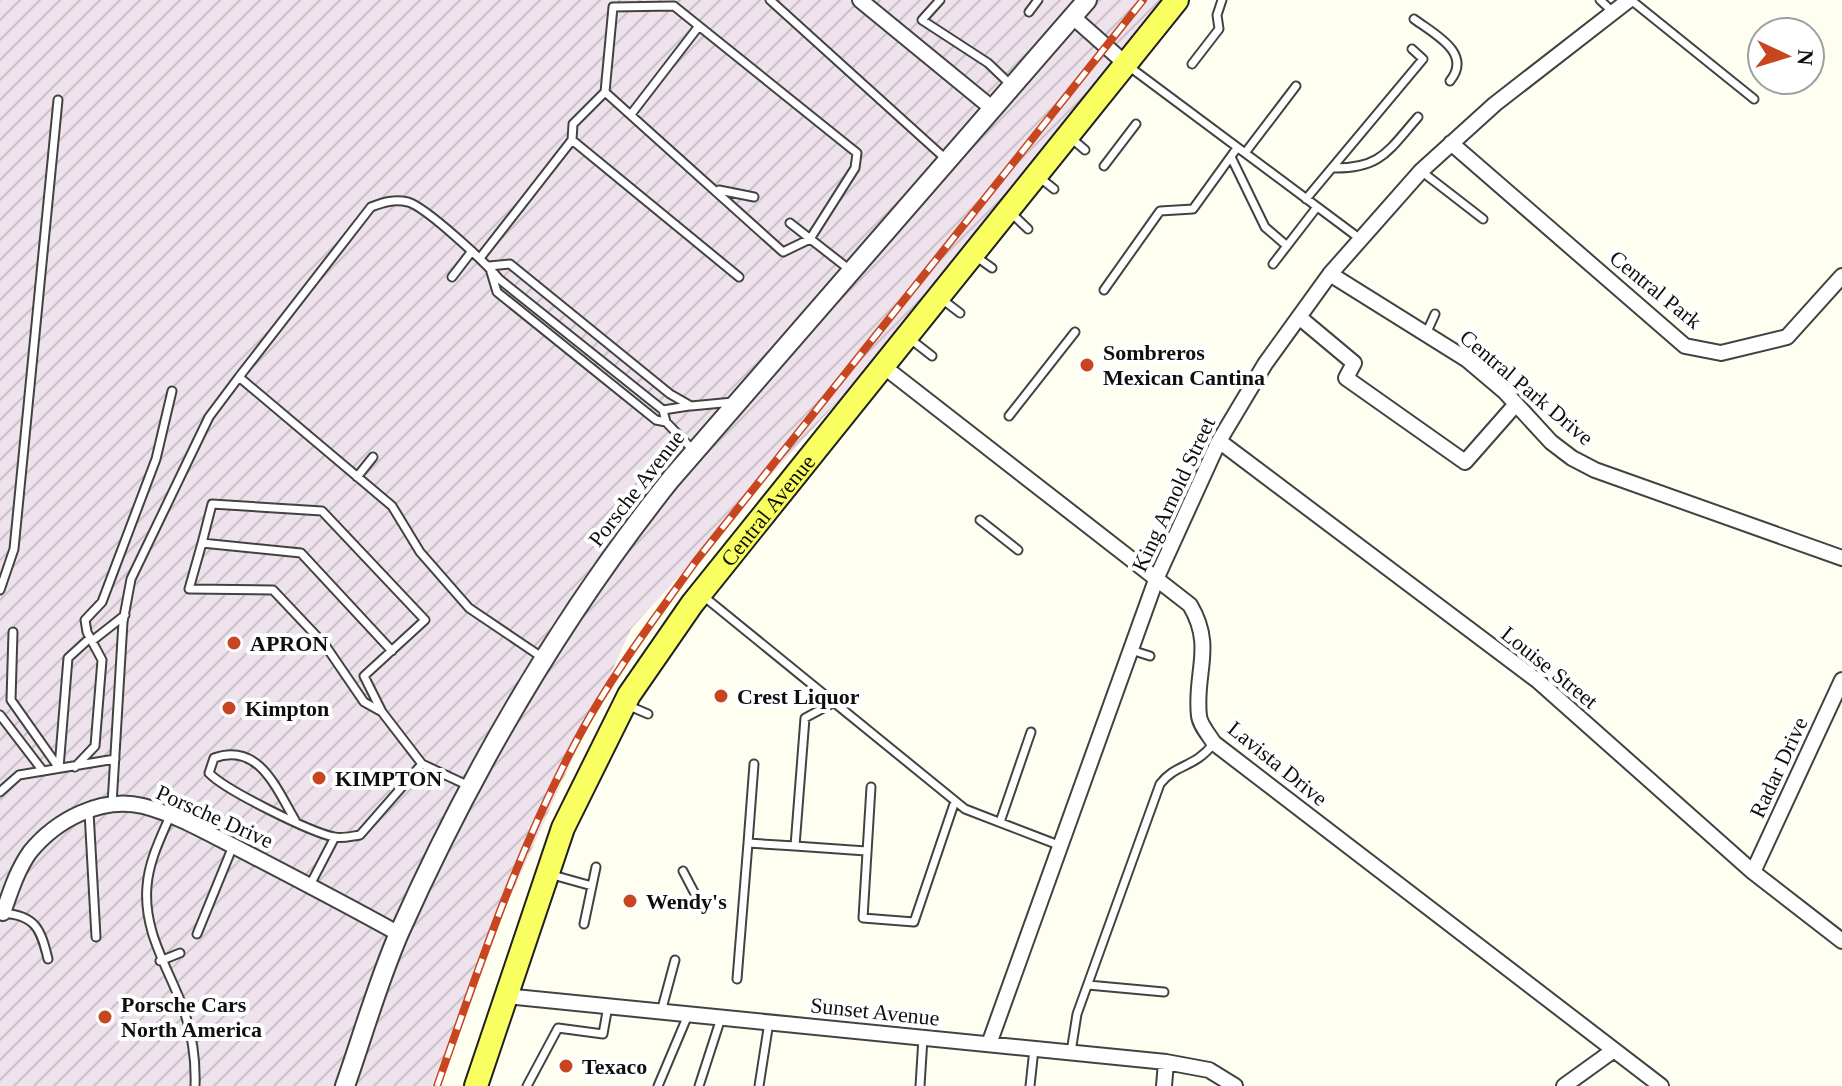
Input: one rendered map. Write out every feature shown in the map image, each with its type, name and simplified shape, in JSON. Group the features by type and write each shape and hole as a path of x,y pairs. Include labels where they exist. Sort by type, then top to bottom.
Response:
{"main road":[{"name":"Central Avenue","path":"476,1086 569,814 625,704 700,594 907,336 939,297 982,261 1009,211 1046,182 1077,143 1127,65 1177,0"}],"street":[{"path":"860,0 993,109"},
{"name":"Porsche Avenue","path":"345,1086 399,934 469,786 543,658 627,534 737,401 949,162 1087,0"},
{"name":"King Arnold Street","path":"989,1044 1157,577 1219,441 1330,274 1421,171 1495,104 1630,0"},
{"path":"1073,17 1127,65"},
{"name":"Central Park","path":"1451,143 1685,346 1721,353 1787,337 1842,276"},
{"name":"Central Park Drive","path":"1330,274 1466,359 1572,458 1605,474 1842,558"},
{"path":"1299,317 1354,363 1346,378 1465,462 1516,404"},
{"name":"Lavista Drive","path":"883,366 1190,605 1201,624 1196,671 1199,718 1214,743 1661,1086"},
{"name":"Louise Street","path":"1219,441 1538,681 1753,872 1842,941"},
{"name":"Radar Drive","path":"1753,872 1842,680"},
{"name":"Porsche Drive","path":"1,913 30,853 64,821 112,804 140,805 233,846 399,934"},
{"name":"Sunset Avenue","path":"505,996 1166,1062 1209,1070 1235,1086"},
{"path":"1564,1086 1614,1050"},
{"path":"1164,1086 1166,1062"}],"lane":[{"path":"770,0 949,162"},
{"path":"940,0 922,20 988,63 1013,86"},
{"path":"1029,12 1038,0"},
{"path":"1192,64 1219,29 1217,15 1222,0"},
{"path":"1600,0 1613,12"},
{"path":"1630,0 1754,99"},
{"path":"480,258 572,140 573,124 605,92 613,7 674,6 857,153 855,168 810,239 783,252 632,113 605,92"},
{"path":"1414,19 1454,51 1458,62 1457,73 1450,81"},
{"path":"632,113 699,26"},
{"path":"1306,199 1423,59 1412,49"},
{"path":"1127,65 1359,238"},
{"path":"1104,290 1160,211 1193,209 1231,157 1241,150 1296,86"},
{"path":"0,590 14,549 58,100"},
{"path":"1332,168 1359,168 1378,160 1418,117"},
{"path":"1104,166 1136,124"},
{"path":"572,140 739,277"},
{"path":"1231,157 1265,227 1287,246"},
{"path":"1421,171 1483,219"},
{"path":"716,190 754,197"},
{"path":"112,804 125,615 131,579 209,417 371,207 391,200 411,203 472,251 499,279 663,410 666,422 695,452"},
{"path":"1273,264 1317,207"},
{"path":"1009,211 1028,229"},
{"path":"790,223 852,271"},
{"path":"452,277 472,251"},
{"path":"489,266 510,264 670,394 691,406"},
{"path":"489,266 497,292 656,420 666,422"},
{"path":"939,297 960,313"},
{"path":"1426,334 1435,314"},
{"path":"1009,416 1075,332"},
{"path":"907,336 932,356"},
{"path":"239,377 392,506 420,552 469,608 543,658"},
{"path":"75,767 95,746 102,660 85,620 102,602 156,459 172,391"},
{"path":"663,410 737,401"},
{"path":"357,477 373,457"},
{"path":"352,686 425,620 322,511 212,504 189,589 273,590 325,645 352,686 364,702 382,712"},
{"path":"980,520 1018,550"},
{"path":"202,543 301,553 392,651"},
{"path":"700,594 831,704 965,809 1061,846"},
{"path":"59,768 68,658 125,615"},
{"path":"13,632 11,700 59,768"},
{"path":"1131,650 1150,656"},
{"path":"364,676 382,712 422,764 469,786"},
{"path":"625,704 648,714"},
{"path":"795,846 805,718 831,704"},
{"path":"0,715 43,771"},
{"path":"1000,822 1031,732"},
{"path":"1071,1052 1077,1014 1160,784 1168,774 1196,763 1214,743"},
{"path":"295,820 264,768 248,755 230,752 214,758 209,773 219,784 295,820 335,837 360,835 422,764"},
{"path":"0,792 19,775 115,759"},
{"path":"737,979 754,764"},
{"path":"871,787 863,918 914,922 955,801"},
{"path":"89,810 96,937"},
{"path":"170,816 151,861 147,886 148,910 160,961 187,1020 195,1056 195,1086"},
{"path":"310,885 335,837"},
{"path":"748,843 866,851"},
{"path":"197,934 233,846"},
{"path":"584,924 596,867"},
{"path":"683,871 694,892"},
{"path":"547,873 592,886"},
{"path":"1,913 28,920 42,932 48,959"},
{"path":"160,961 180,953"},
{"path":"661,1012 675,960"},
{"path":"1088,985 1164,992"},
{"path":"527,1086 558,1028 603,1034 608,1006"},
{"path":"658,1086 688,1015"},
{"path":"699,1086 721,1018"},
{"path":"759,1086 769,1022"},
{"path":"920,1086 923,1038"},
{"path":"1030,1086 1034,1049"}],"shaded area":[{"path":"0,0 1169,0 1061,124 850,388 631,629 472,982 432,1086 0,1086"}],"railway":[{"path":"437,1086 518,866 556,780 619,670 696,561 1143,0"}],"place":[{"name":"Sombreros Mexican Cantina","path":"1087,365"},
{"name":"APRON","path":"234,643"},
{"name":"Crest Liquor","path":"721,696"},
{"name":"Kimpton","path":"229,708"},
{"name":"KIMPTON","path":"319,778"},
{"name":"Wendy's","path":"630,901"},
{"name":"Porsche Cars North America","path":"105,1017"},
{"name":"Texaco","path":"566,1066"}]}
